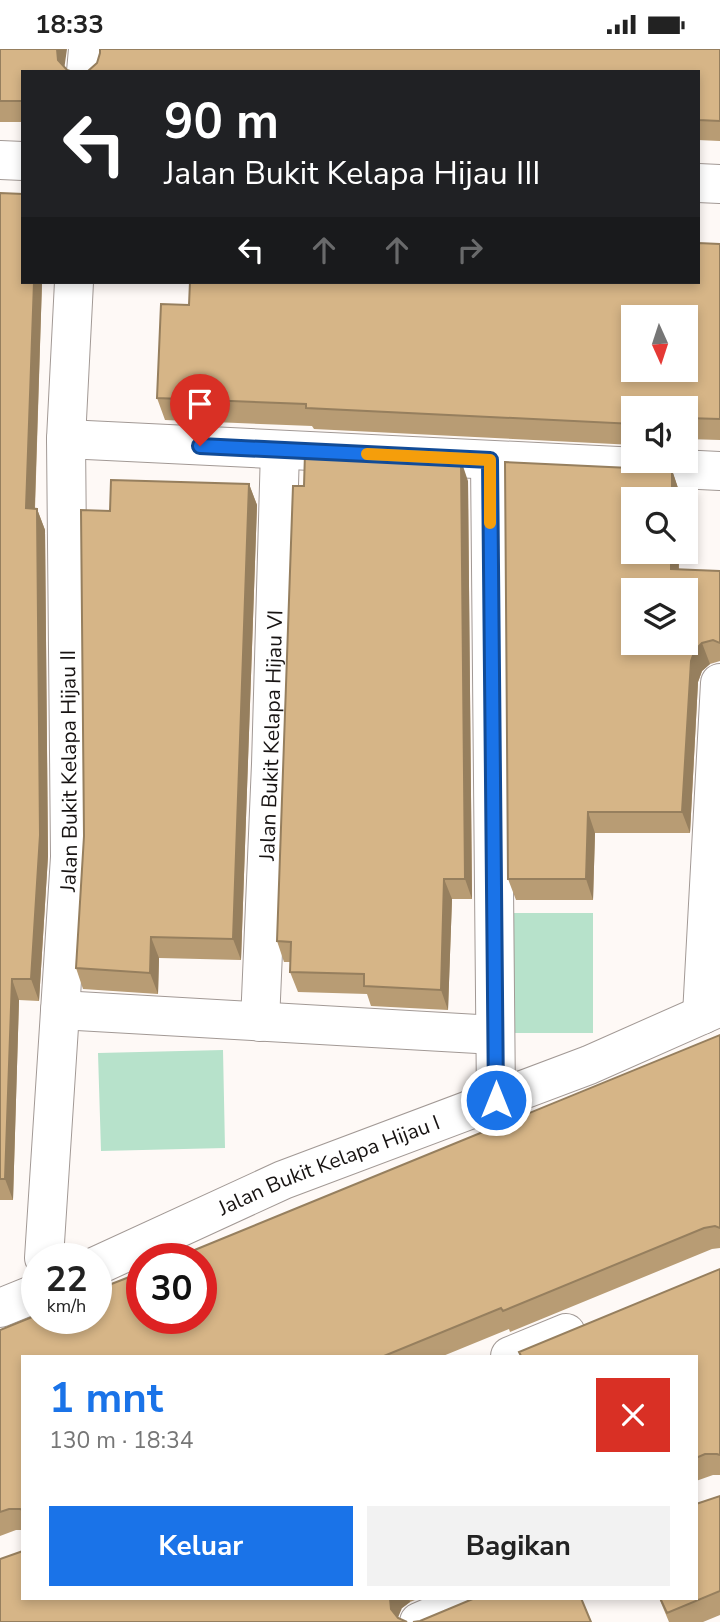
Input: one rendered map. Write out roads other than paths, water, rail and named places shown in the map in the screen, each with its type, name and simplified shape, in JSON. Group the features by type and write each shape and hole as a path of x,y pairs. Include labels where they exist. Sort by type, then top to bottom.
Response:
{"street":[{"path":"86,70 88,49"},
{"path":"0,160 21,161"},
{"path":"700,183 720,184"},
{"name":"Jalan Bukit Kelapa Hijau II","path":"45,1243 70,856 66,439 74,284"},
{"path":"66,439 720,471"},
{"name":"Jalan Bukit Kelapa Hijau VI","path":"260,1022 280,450"},
{"path":"490,460 496,1100"},
{"path":"711,1011 720,683"},
{"path":"60,1010 495,1035"},
{"name":"Jalan Bukit Kelapa Hijau I","path":"112,1259 283,1181 589,1065 711,1011"},
{"path":"0,1308 21,1299"},
{"path":"512,1355 597,1320"},
{"path":"419,1622 470,1600"}]}
